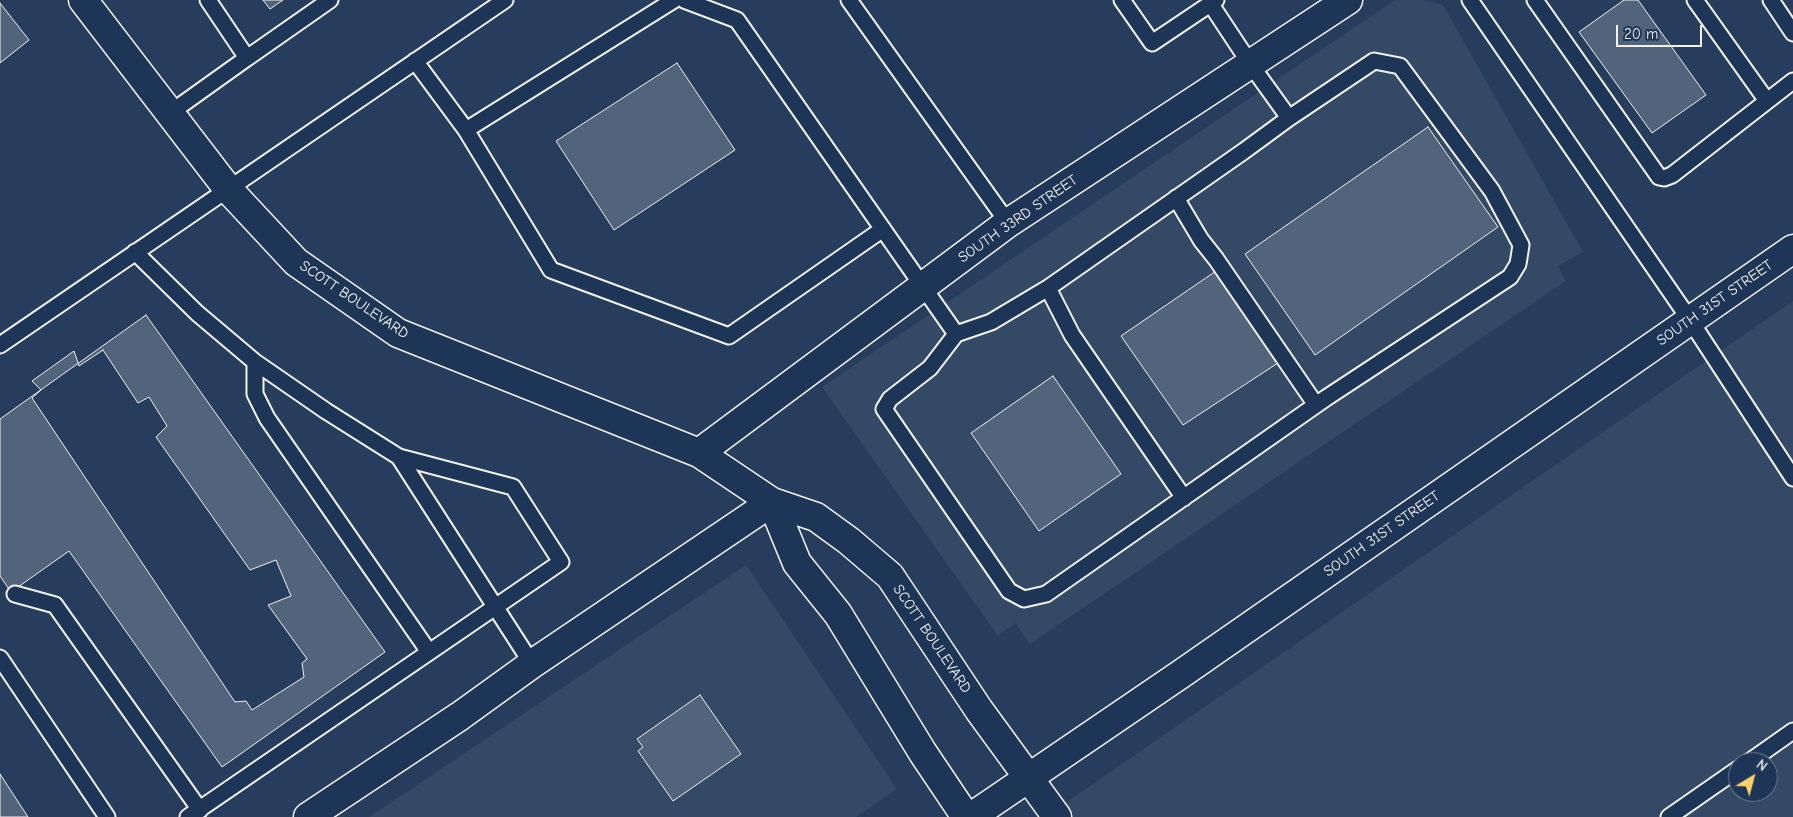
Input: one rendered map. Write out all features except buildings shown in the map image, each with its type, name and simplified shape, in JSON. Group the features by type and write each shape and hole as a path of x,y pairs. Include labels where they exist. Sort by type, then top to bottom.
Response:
{"street":[{"name":"SCOTT BOULEVARD","path":"83,0 228,189 296,262 398,333 699,453 772,502 816,517 849,541 890,576 979,710 1057,817"},
{"name":"SOUTH 33RD STREET","path":"699,453 1008,223 1348,0"},
{"name":"SOUTH 31ST STREET","path":"971,817 1181,674 1793,249"},
{"path":"308,817 460,716 532,664 772,502 797,563 838,614 923,753 966,817"}],"lane":[{"path":"208,0 247,58"},
{"path":"170,113 330,0"},
{"path":"0,344 505,0"},
{"path":"466,130 674,0"},
{"path":"684,0 737,20 956,334"},
{"path":"849,0 1008,223"},
{"path":"1122,0 1152,43 1213,2 1251,65 1289,118"},
{"path":"1470,0 1690,320 1793,478"},
{"path":"1536,0 1659,177 1664,178 1672,175 1793,81"},
{"path":"1695,0 1767,102"},
{"path":"1771,0 1793,33"},
{"path":"415,61 466,130 551,270 730,336 883,229"},
{"path":"1374,61 1400,66 1492,191 1521,245 1518,264 1510,277 1316,405 1046,594 1024,599 1009,591 884,409 890,399 930,368 956,334 991,322 1048,288 1289,118 1374,61"},
{"path":"1176,198 1201,240 1316,405"},
{"path":"15,594 55,605 194,814 561,562 513,487 399,456 326,411 255,362 197,313 135,252"},
{"path":"1048,288 1072,336 1184,498"},
{"path":"255,362 254,394 267,418 429,652"},
{"path":"399,456 532,664"},
{"path":"0,658 107,817"},
{"path":"1763,752 1793,731"},
{"path":"1669,817 1728,776"}],"shaded area":[{"path":"1395,0 1424,0 1443,5 1583,252 1558,266 1566,281 1030,644 1015,623 998,636 822,387"},
{"path":"1793,301 1793,817 1045,817"},
{"path":"746,565 897,789 856,817 369,817"}]}
